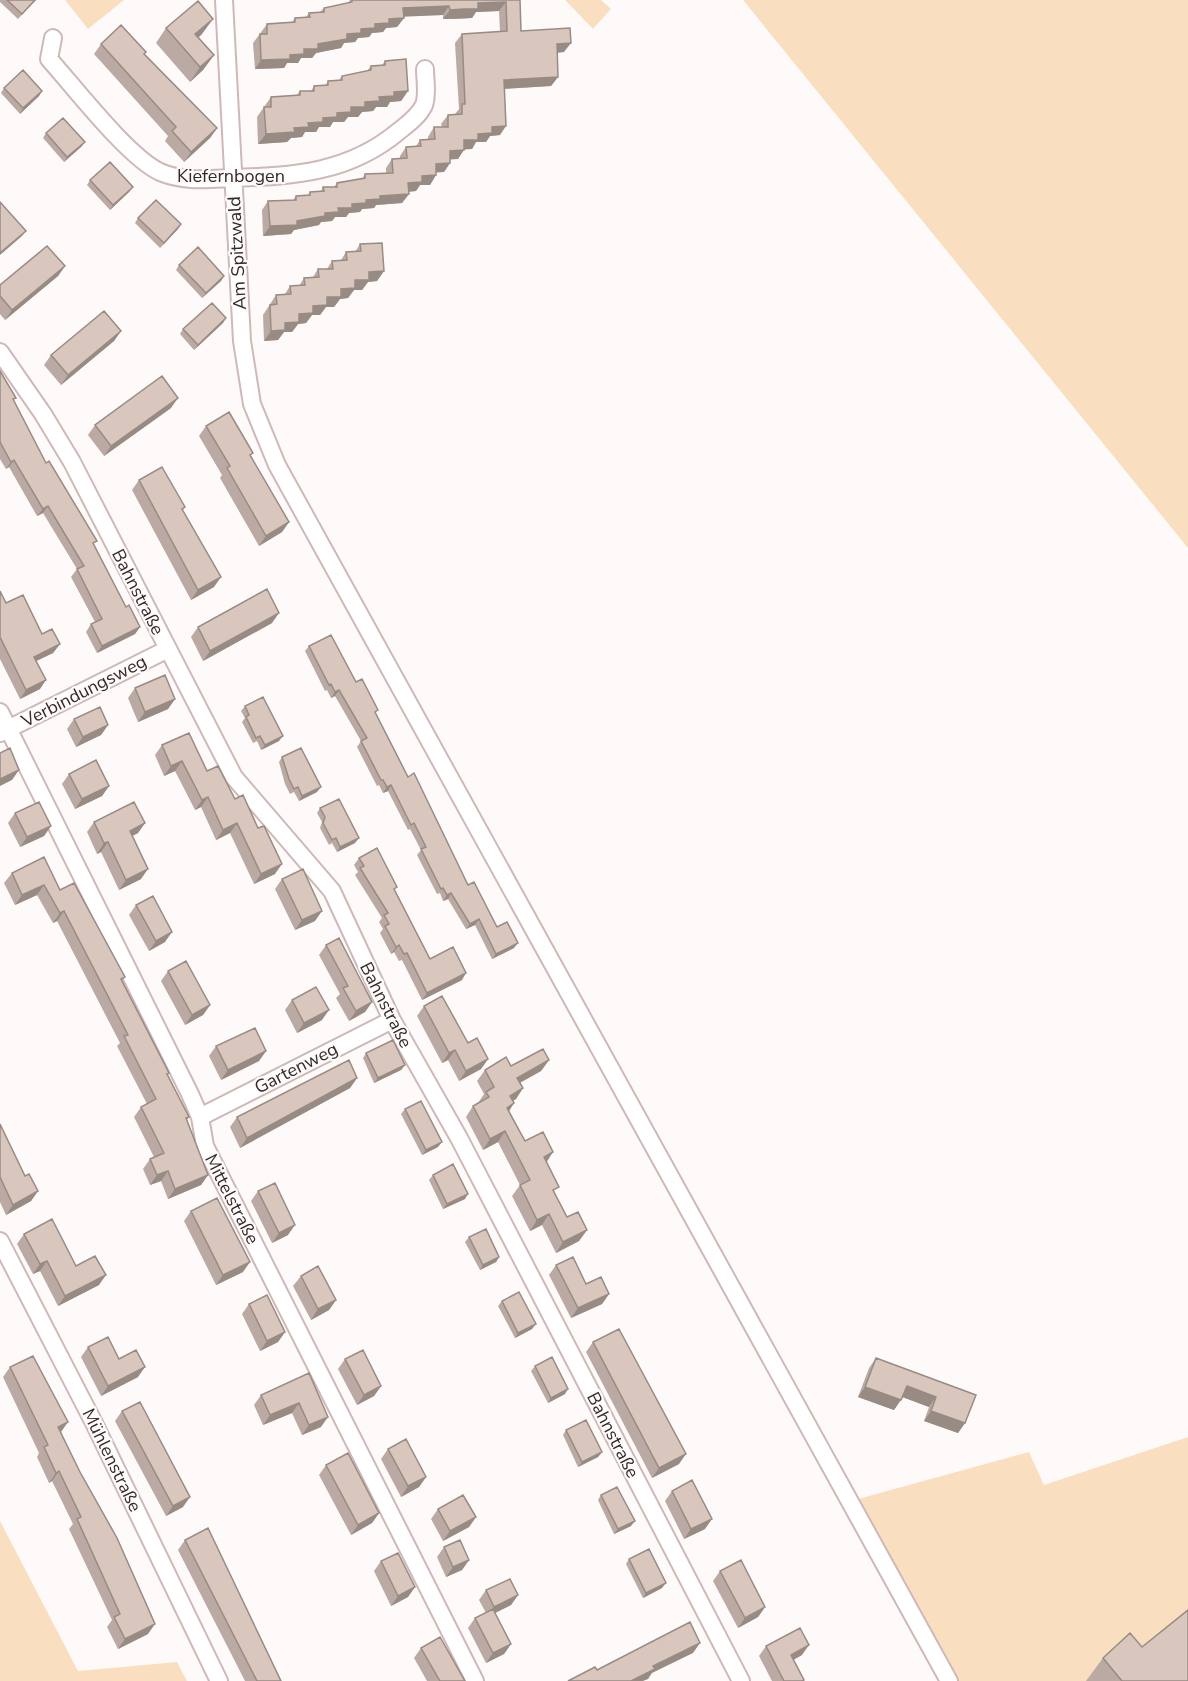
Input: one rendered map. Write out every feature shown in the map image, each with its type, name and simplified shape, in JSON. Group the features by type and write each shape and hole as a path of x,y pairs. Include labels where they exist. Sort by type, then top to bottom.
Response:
{"street":[{"name":"Am Spitzwald","path":"224,0 242,341 252,404 277,465 949,1681"},
{"name":"Kiefernbogen","path":"53,38 49,59 147,164 178,178 234,178 316,172 341,165 372,151 421,110 426,97 425,69"},
{"name":"Bahnstraße","path":"0,352 43,414 72,462 234,777 332,891 347,920 368,974 459,1138 741,1681"},
{"name":"Verbindungsweg","path":"4,731 168,649"},
{"name":"Mittelstraße","path":"0,712 4,731 200,1117 205,1146 475,1681"},
{"name":"Gartenweg","path":"200,1117 392,1020"},
{"name":"Mühlenstraße","path":"0,1241 94,1423 219,1681"}],"shaded area":[{"path":"65,0 124,0 88,29"},
{"path":"565,0 601,0 611,9 593,29"},
{"path":"743,0 1188,0 1188,548"},
{"path":"1188,1437 1188,1681 958,1681 858,1499 1029,1452 1044,1485"},
{"path":"0,1521 78,1671 177,1662 187,1681 0,1681"}],"building":[{"path":"7,0 35,0 22,14"},
{"path":"352,0 520,0 521,31 570,28 571,43 557,44 558,77 504,80 506,126 492,127 492,133 478,134 478,140 464,140 464,150 450,151 450,163 436,164 436,175 422,176 422,182 408,183 409,194 380,196 380,199 366,200 366,203 352,204 352,208 338,208 339,212 325,213 325,216 297,221 297,225 270,226 268,201 296,200 296,196 324,191 323,187 337,187 337,183 365,178 365,174 393,173 392,159 407,158 406,147 421,146 420,140 435,139 434,127 448,127 448,115 462,114 462,104 465,104 462,34 507,31 506,2 478,3 478,9 450,10 449,6 403,8 404,18 389,19 389,23 375,24 375,28 361,29 361,33 347,34 347,39 318,44 318,49 304,49 304,54 290,55 290,59 261,60 260,34 267,34 267,24 295,22 295,18 310,17 309,13 324,12 324,8 352,2"},
{"path":"198,1 213,19 195,34 214,55 200,67 166,28"},
{"path":"121,25 146,52 144,54 217,128 191,152 172,131 176,127 101,44"},
{"path":"406,59 408,91 394,92 394,96 379,97 380,101 365,102 365,107 351,107 351,112 337,113 337,117 323,118 323,122 308,123 309,127 294,128 295,132 266,134 264,107 271,107 271,97 300,95 300,91 314,91 314,86 328,85 328,81 342,80 342,76 371,70 371,66 385,65 385,61"},
{"path":"23,70 42,91 23,108 4,88"},
{"path":"63,118 85,142 67,157 46,133"},
{"path":"110,162 133,187 113,205 90,180"},
{"path":"156,200 181,224 164,243 138,218"},
{"path":"0,202 26,231 0,253"},
{"path":"382,243 384,271 369,272 369,280 355,280 355,288 341,289 341,297 327,297 327,305 313,306 313,313 299,314 299,322 285,323 285,330 271,331 270,305 277,304 276,295 291,294 290,286 305,285 304,278 319,277 318,269 333,269 332,261 347,260 346,252 361,251 360,244"},
{"path":"47,246 65,266 12,310 0,296 0,285"},
{"path":"198,247 224,276 206,293 179,265"},
{"path":"212,303 226,318 198,345 183,329"},
{"path":"104,311 121,331 68,375 51,355"},
{"path":"0,371 16,398 13,399 46,463 49,461 97,541 93,543 126,607 129,605 140,627 102,646 91,624 102,619 77,569 84,566 48,506 43,509 14,460 11,462 0,442"},
{"path":"162,376 178,398 111,446 95,425"},
{"path":"229,412 253,453 250,455 289,522 266,536 227,468 230,466 206,426"},
{"path":"162,467 185,507 182,509 221,577 198,590 139,480"},
{"path":"267,589 279,613 210,651 198,627"},
{"path":"0,591 6,603 23,595 42,634 52,629 60,644 34,657 46,680 26,690 0,637"},
{"path":"331,635 356,682 362,679 378,710 375,712 408,777 414,773 468,885 474,882 497,927 507,922 518,943 496,954 479,919 470,924 451,893 447,895 443,888 441,889 421,849 426,847 414,823 411,825 391,785 387,787 381,780 361,741 367,738 339,690 335,692 331,684 329,685 309,646"},
{"path":"165,675 175,699 145,712 135,688"},
{"path":"263,697 283,736 265,745 260,736 256,738 246,717 249,715 245,706"},
{"path":"100,707 108,725 83,737 74,719"},
{"path":"189,733 207,771 218,766 235,799 243,795 258,828 264,826 282,864 261,874 237,823 223,830 208,797 202,800 182,761 171,766 162,745"},
{"path":"10,748 19,770 0,779 0,753"},
{"path":"301,748 321,787 302,796 298,787 294,789 282,757"},
{"path":"96,760 109,786 82,799 69,774"},
{"path":"339,799 359,838 340,847 336,838 332,840 323,823 325,817 320,808"},
{"path":"39,802 51,826 27,837 15,813"},
{"path":"134,802 145,823 130,831 148,869 126,880 108,842 104,843 94,822"},
{"path":"377,848 397,887 394,889 430,959 453,947 466,973 427,993 407,953 404,954 399,945 396,947 385,926 389,924 384,915 388,913 360,868 364,866 359,858"},
{"path":"44,857 60,890 74,883 125,977 121,979 189,1117 186,1118 208,1175 175,1189 168,1171 157,1175 150,1159 164,1153 141,1107 156,1099 124,1036 128,1035 64,911 60,913 44,885 22,895 12,873"},
{"path":"303,869 322,911 302,920 282,879"},
{"path":"153,896 172,932 156,941 136,905"},
{"path":"339,938 372,1002 356,1011 343,988 348,986 326,945"},
{"path":"186,961 210,1005 192,1015 168,971"},
{"path":"316,987 329,1010 304,1023 292,1000"},
{"path":"442,996 468,1043 477,1038 488,1059 466,1071 455,1050 449,1053 424,1006"},
{"path":"255,1028 266,1051 228,1070 216,1046"},
{"path":"393,1040 405,1065 378,1078 366,1053"},
{"path":"543,1049 549,1060 517,1078 523,1088 510,1096 514,1103 507,1108 525,1141 543,1132 553,1152 544,1157 559,1187 553,1190 567,1217 578,1212 587,1230 563,1242 549,1214 537,1220 520,1185 530,1180 505,1131 490,1139 473,1106 489,1097 486,1092 494,1087 485,1070 506,1057 511,1066"},
{"path":"349,1060 357,1078 247,1138 237,1117"},
{"path":"421,1101 442,1142 426,1150 405,1109"},
{"path":"0,1124 25,1176 29,1174 38,1191 13,1205 0,1177"},
{"path":"453,1164 468,1194 447,1204 433,1175"},
{"path":"275,1183 295,1225 279,1233 258,1191"},
{"path":"217,1198 250,1262 223,1275 191,1211"},
{"path":"52,1219 76,1266 95,1256 106,1275 65,1296 47,1261 40,1264 24,1234"},
{"path":"486,1229 499,1257 483,1265 469,1237"},
{"path":"573,1257 586,1284 601,1277 609,1294 578,1308 556,1265"},
{"path":"318,1266 336,1300 318,1309 301,1276"},
{"path":"519,1292 536,1324 518,1333 502,1301"},
{"path":"267,1295 285,1332 267,1341 249,1304"},
{"path":"619,1329 686,1454 659,1468 593,1342"},
{"path":"108,1337 119,1359 136,1350 145,1367 108,1386 88,1347"},
{"path":"363,1350 381,1386 364,1395 345,1359"},
{"path":"33,1356 68,1422 58,1427 117,1538 155,1624 125,1639 114,1617 120,1614 77,1519 81,1517 59,1471 56,1473 44,1447 48,1445 10,1367"},
{"path":"552,1357 568,1389 551,1398 535,1366"},
{"path":"876,1358 976,1395 965,1423 931,1411 936,1397 907,1386 901,1400 865,1387"},
{"path":"309,1373 328,1417 309,1425 299,1403 270,1415 261,1395"},
{"path":"140,1402 190,1497 173,1506 122,1411"},
{"path":"586,1420 602,1452 582,1462 566,1430"},
{"path":"406,1439 426,1477 408,1486 388,1449"},
{"path":"348,1453 379,1513 358,1525 326,1465"},
{"path":"692,1480 712,1519 691,1529 672,1491"},
{"path":"617,1487 635,1521 618,1529 601,1495"},
{"path":"463,1495 476,1517 450,1531 438,1509"},
{"path":"208,1528 281,1681 257,1681 185,1540"},
{"path":"460,1540 469,1560 453,1567 444,1547"},
{"path":"649,1549 666,1583 646,1593 629,1559"},
{"path":"398,1553 415,1587 398,1596 381,1561"},
{"path":"741,1560 765,1607 745,1618 720,1571"},
{"path":"510,1579 518,1595 494,1607 486,1590"},
{"path":"493,1609 511,1644 493,1653 475,1618"},
{"path":"1188,1610 1188,1681 1122,1681 1103,1658 1130,1633 1142,1647"},
{"path":"690,1622 700,1643 653,1666 655,1669 631,1681 568,1681 595,1667 597,1670"},
{"path":"800,1628 809,1645 791,1655 804,1680 784,1681 766,1646"},
{"path":"440,1637 465,1681 440,1681 421,1648"}]}
